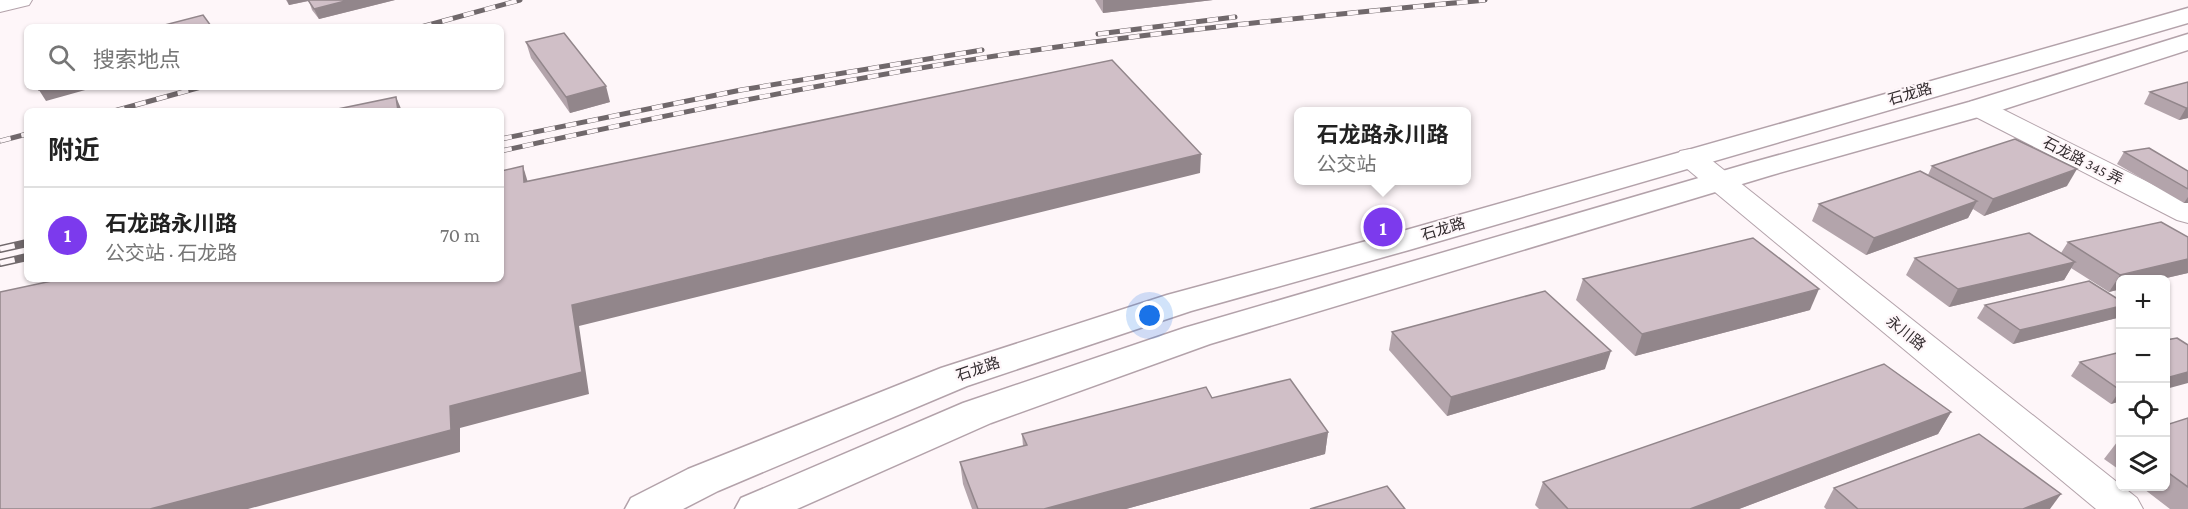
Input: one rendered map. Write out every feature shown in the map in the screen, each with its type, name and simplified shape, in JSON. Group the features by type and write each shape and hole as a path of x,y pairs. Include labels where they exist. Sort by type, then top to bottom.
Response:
{"main road":[{"name":"石龙路","path":"646,509 703,480 954,377 1179,303 1397,243 2188,15"},
{"path":"756,509 977,413 1197,336 1720,181 1979,108 2188,42"}],"street":[{"path":"0,5 21,0"},
{"name":"石龙路 345 弄","path":"1979,108 2188,214"},
{"name":"永川路","path":"1689,157 2123,509"}],"building":[{"path":"308,0 349,0 314,9"},
{"path":"203,15 210,24 168,24"},
{"path":"564,33 606,86 566,97 526,42"},
{"path":"1112,60 1201,154 572,305 582,372 450,406 451,430 150,509 0,509 0,292 47,282 504,282 504,170 523,166 524,182"},
{"path":"2188,82 2188,108 2150,92"},
{"path":"396,97 398,108 343,108"},
{"path":"2015,139 2077,169 1993,199 1932,166"},
{"path":"2149,148 2188,171 2188,189 2124,152"},
{"path":"1920,171 1977,201 1874,238 1819,204"},
{"path":"2161,222 2188,237 2188,259 2120,275 2068,242"},
{"path":"2029,233 2075,262 1958,289 1915,258"},
{"path":"1753,238 1819,289 1642,334 1583,279"},
{"path":"2089,281 2116,298 2116,307 2020,330 1985,305"},
{"path":"1545,291 1611,351 1451,397 1392,332"},
{"path":"2177,338 2188,345 2188,372 2170,377 2170,339"},
{"path":"2116,353 2116,387 2080,362"},
{"path":"1884,364 1951,412 1690,509 1568,509 1543,482"},
{"path":"1290,379 1328,432 1044,509 978,509 960,462 1027,445 1022,434 1206,387 1212,398"},
{"path":"2188,418 2188,487 2170,474 2170,424"},
{"path":"1979,434 2061,494 2023,509 1858,509 1834,488"},
{"path":"1387,486 1405,509 1310,509"}],"railway":[{"path":"432,24 520,0"},
{"path":"504,150 761,97 1022,52 1196,29 1485,0"},
{"path":"1098,34 1235,17"},
{"path":"504,138 741,90 982,50"},
{"path":"125,108 190,90"},
{"path":"0,141 24,135"},
{"path":"0,249 24,244"},
{"path":"0,263 24,258"}],"place":[{"name":"石龙路永川路","path":"1383,227"}]}
